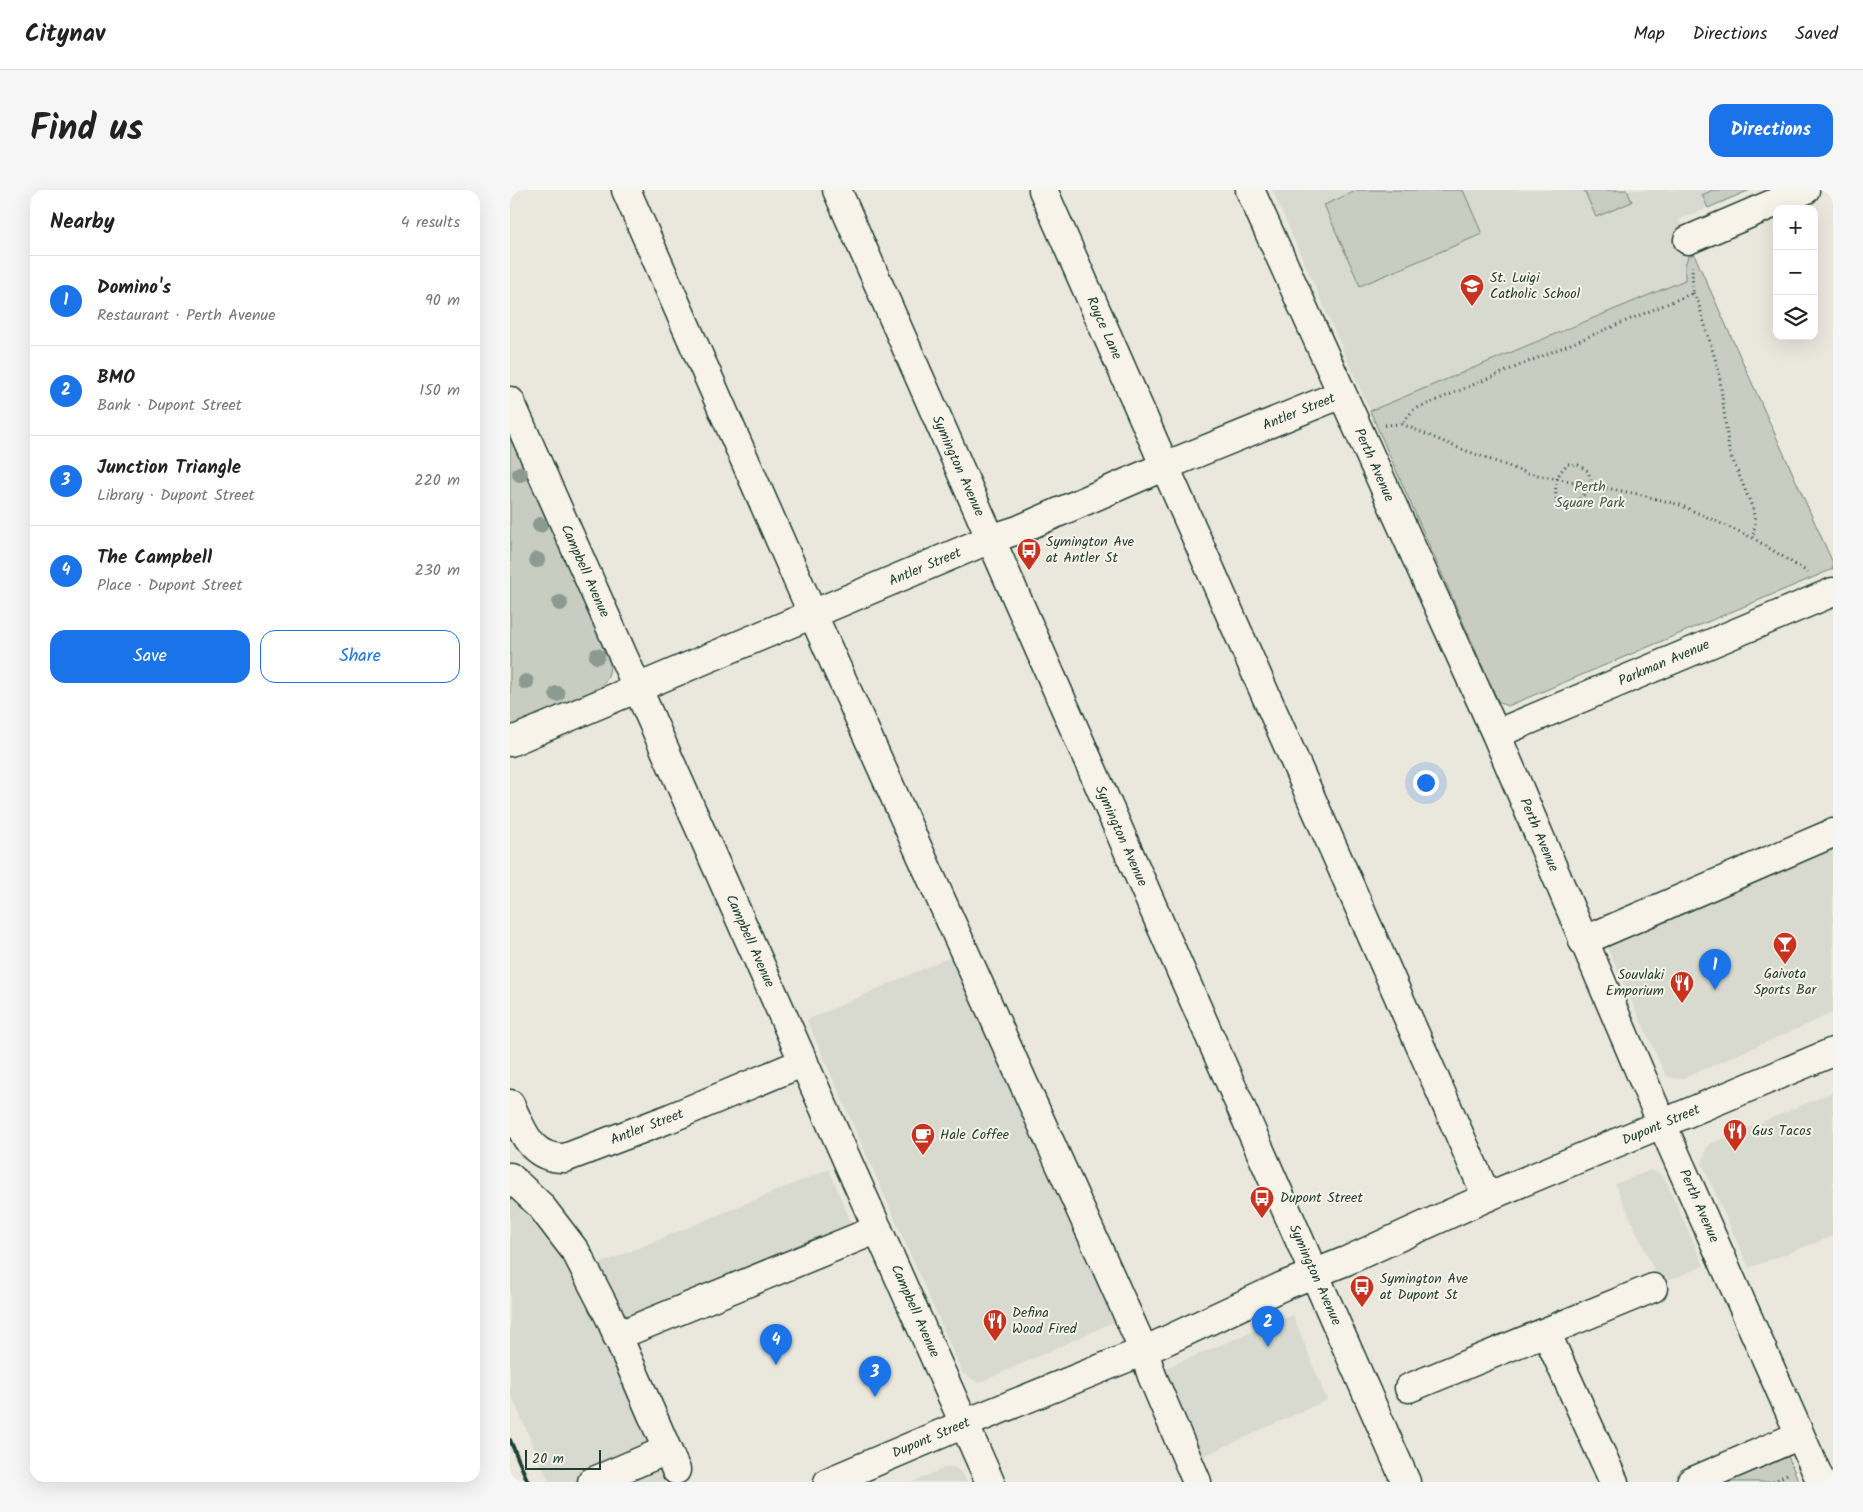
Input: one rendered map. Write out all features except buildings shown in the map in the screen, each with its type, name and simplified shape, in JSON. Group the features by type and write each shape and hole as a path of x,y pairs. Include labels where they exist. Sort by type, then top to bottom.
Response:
{"street":[{"path":"626,190 813,615 1144,1351 1152,1376 1197,1482"},
{"name":"Symington Avenue","path":"837,190 1406,1482"},
{"name":"Royce Lane","path":"1043,190 1487,1197"},
{"name":"Perth Avenue","path":"1250,190 1496,734 1662,1124 1811,1459"},
{"path":"1691,249 1805,190"},
{"name":"Antler Street","path":"510,742 990,539 1018,530 1165,466 1342,394"},
{"name":"Campbell Avenue","path":"510,401 990,1482"},
{"name":"Parkman Avenue","path":"1496,734 1823,584"},
{"path":"1583,941 1833,833"},
{"name":"Dupont Street","path":"828,1482 1144,1351 1282,1286 1346,1261 1487,1197 1833,1052"},
{"name":"Antler Street","path":"510,1104 526,1137 536,1149 550,1157 565,1158 668,1119 804,1062"},
{"path":"510,1177 540,1205 576,1252 618,1336 672,1460 592,1482"},
{"path":"618,1336 878,1228"},
{"path":"1409,1388 1653,1288"},
{"path":"1546,1332 1614,1482"},
{"path":"1691,1482 1811,1459"}],"path":[{"path":"1691,249 1693,293 1698,302 1719,372 1729,451 1753,509 1753,538"},
{"path":"1402,424 1413,410 1693,293"},
{"path":"1381,425 1402,424 1456,447 1527,473 1638,494 1680,505 1753,538 1823,584"},
{"path":"1568,464 1578,465 1588,471 1593,486 1568,509 1557,506 1556,479 1560,470 1568,464"},
{"path":"1772,1482 1811,1459"}],"shaded area":[{"name":"St. Luigi Catholic School","path":"1272,190 1750,190 1679,220 1694,254 1688,257 1685,265 1686,280 1370,411"},
{"path":"1833,828 1833,1013 1682,1079 1672,1078 1665,1074 1598,928"},
{"path":"961,952 1125,1317 979,1383 963,1374 807,1020"},
{"path":"1833,1092 1833,1236 1749,1268 1702,1164 1706,1149 1710,1144"},
{"path":"510,1162 525,1174 597,1265 829,1169 852,1225 621,1321 689,1482 549,1482 510,1392"},
{"path":"1651,1170 1659,1173 1665,1179 1704,1266 1660,1284 1615,1184"},
{"path":"1293,1315 1327,1400 1191,1462 1153,1373"},
{"path":"947,1467 956,1468 963,1474 967,1482 912,1482"}],"green space":[{"path":"1358,190 1463,190 1482,234 1360,286 1324,205"},
{"path":"1584,190 1627,190 1632,202 1596,217"},
{"path":"1713,190 1750,190 1708,208 1702,195"},
{"name":"Perth Square Park","path":"1694,254 1833,563 1833,569 1508,706 1500,703 1370,411 1685,280 1685,265 1688,257"},
{"path":"510,432 610,658 610,663 606,680 597,691 510,728"},
{"path":"1787,1454 1799,1482 1720,1482"}],"railway":[{"path":"510,1440 528,1482"}],"place":[{"name":"St. Luigi Catholic School","path":"1472,307"},
{"name":"Symington Ave at Antler St","path":"1029,571"},
{"name":"Gaivota Sports Bar","path":"1785,965"},
{"name":"Domino's","path":"1715,990"},
{"name":"Souvlaki Emporium","path":"1682,1004"},
{"name":"Gus Tacos","path":"1735,1152"},
{"name":"Hale Coffee","path":"923,1156"},
{"name":"Dupont Street","path":"1262,1219"},
{"name":"Symington Ave at Dupont St","path":"1362,1308"},
{"name":"Defina Wood Fired","path":"995,1342"},
{"name":"BMO","path":"1268,1347"},
{"name":"The Campbell","path":"776,1365"},
{"name":"Junction Triangle","path":"875,1397"}]}
